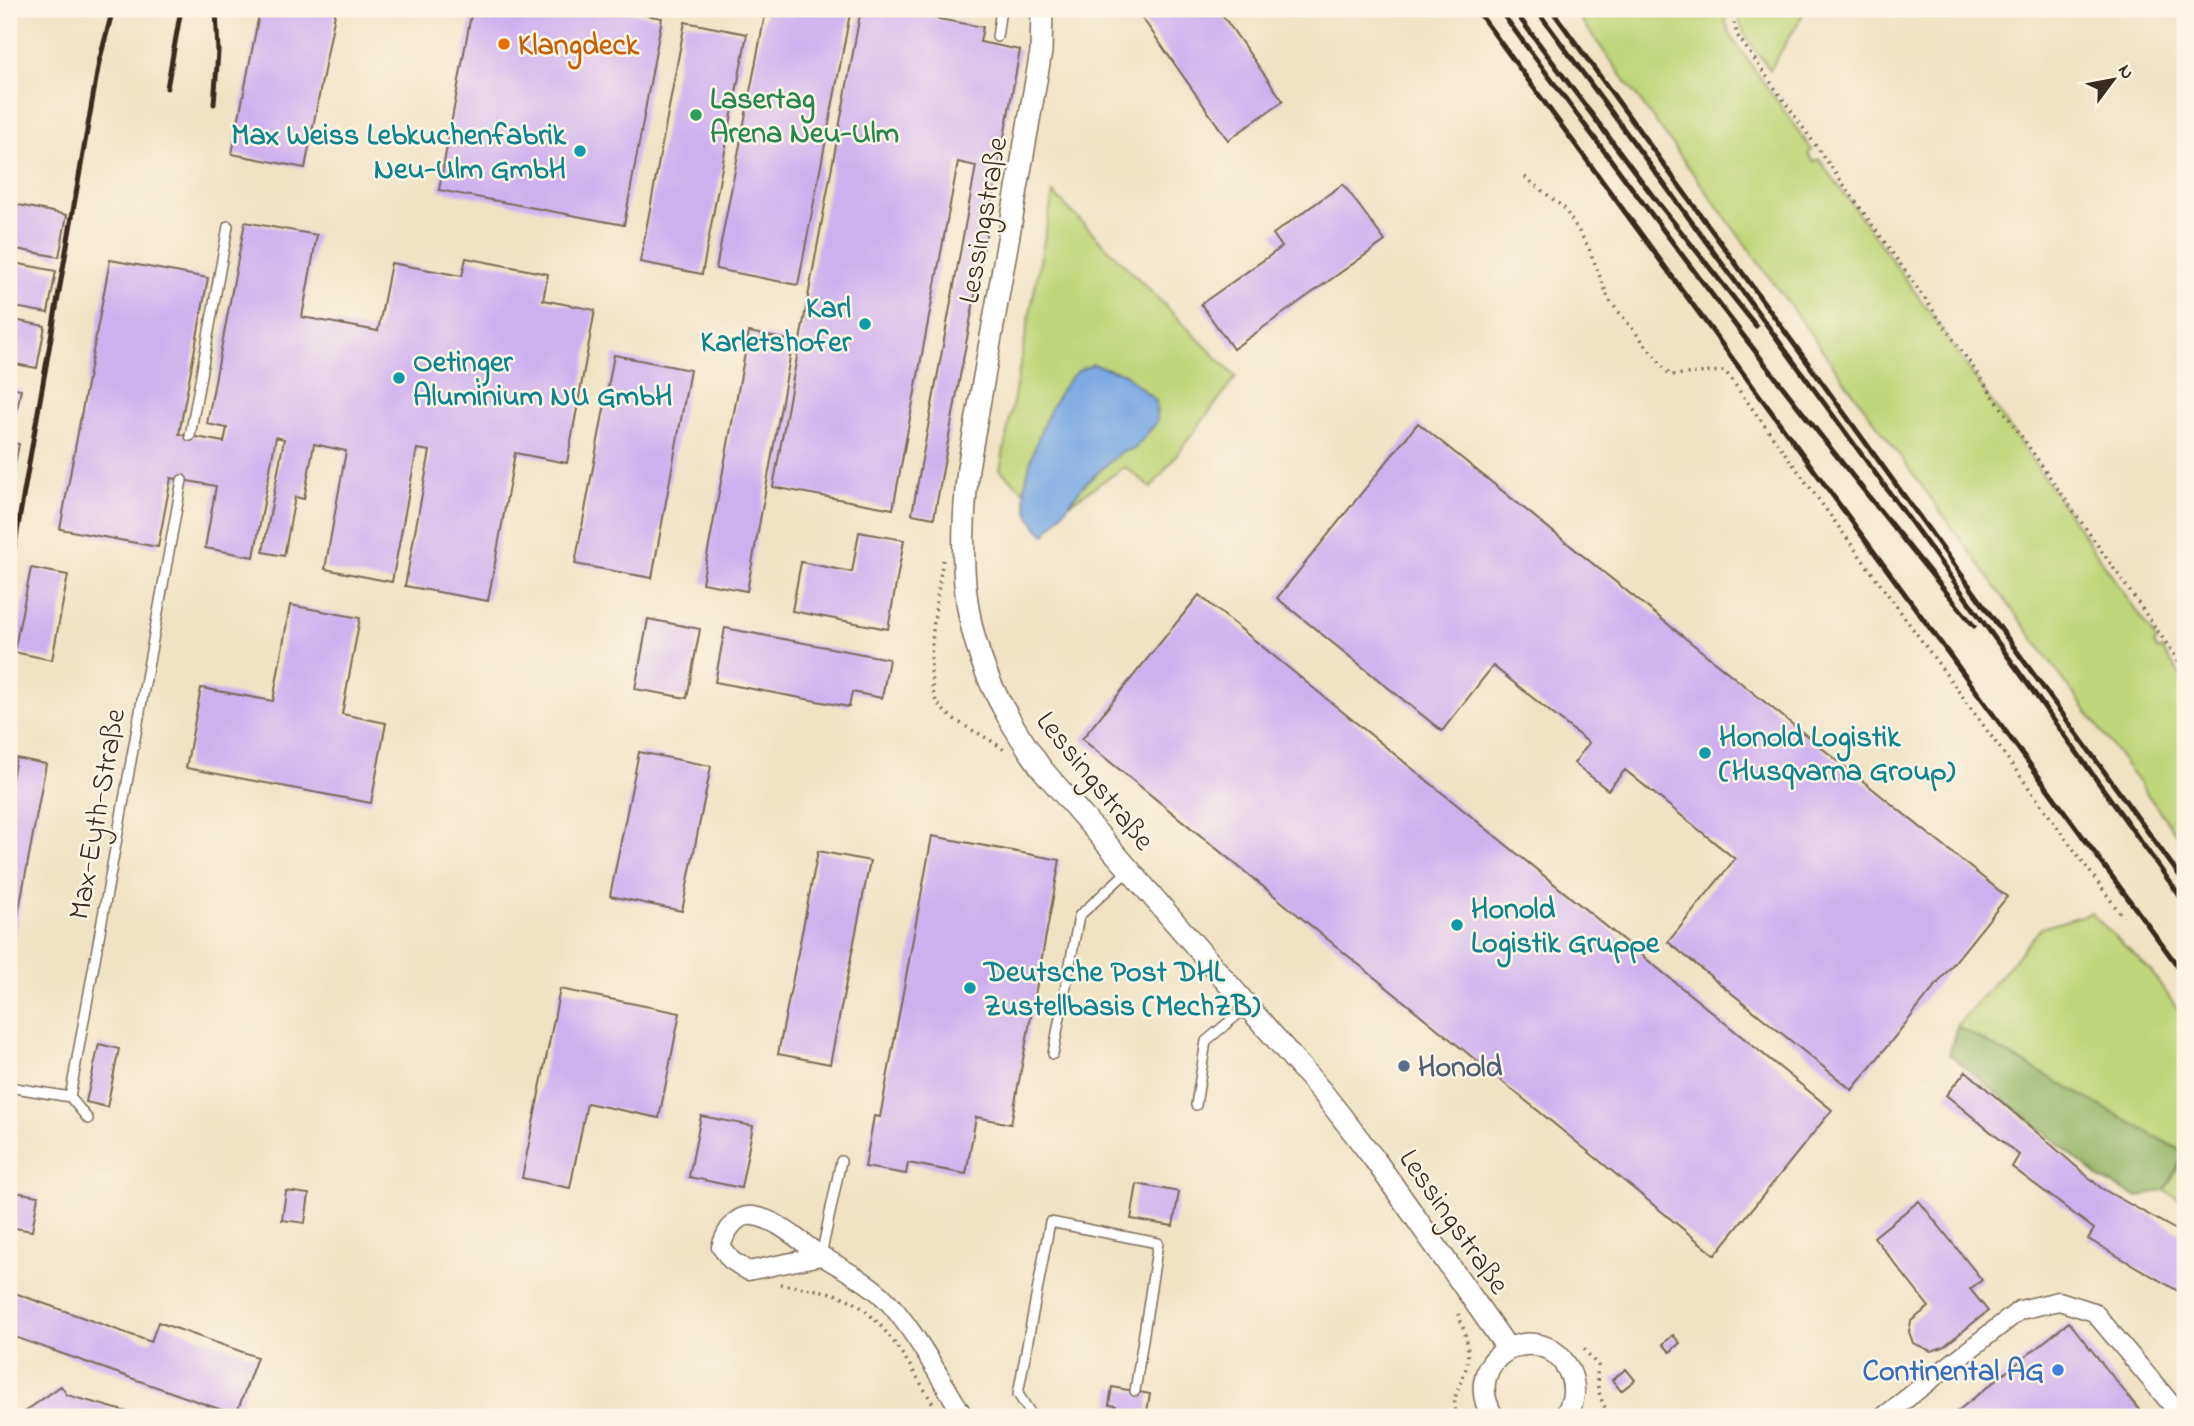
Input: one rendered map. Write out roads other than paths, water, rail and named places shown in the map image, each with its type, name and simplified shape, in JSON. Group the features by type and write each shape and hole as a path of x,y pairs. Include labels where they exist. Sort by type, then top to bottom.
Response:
{"street":[{"name":"Lessingstraße","path":"1042,9 1041,52 968,468 962,569 974,640 1005,712 1041,768 1323,1093 1376,1160 1508,1349"},
{"path":"821,1256 748,1272 731,1260 721,1247 726,1231 739,1219 752,1216 773,1224 868,1284 890,1304 911,1331 964,1417"},
{"path":"1884,1417 2020,1310 2059,1301 2094,1312 2182,1417"},
{"path":"1493,1417 1486,1406 1483,1393 1489,1367 1508,1349 1534,1344 1559,1356 1571,1374 1574,1396 1564,1417"}],"lane":[{"path":"997,37 1002,9"},
{"path":"190,436 228,226"},
{"name":"Max-Eyth-Straße","path":"70,1097 182,480"},
{"path":"1053,1054 1079,916 1129,870"},
{"path":"1196,1105 1206,1041 1249,1006"},
{"path":"9,1087 70,1097 88,1119"},
{"path":"821,1256 841,1161"},
{"path":"1033,1417 1018,1394 1050,1222 1158,1243 1135,1391"}],"water":[{"path":"1093,364 1125,374 1156,401 1157,422 1134,449 1121,452 1083,486 1045,535 1029,514 1025,498 1025,485 1034,449 1059,394 1078,371"}],"railway":[{"path":"9,578 99,62 113,9"},
{"path":"167,88 181,9"},
{"path":"214,104 218,52 216,9"},
{"path":"1476,9 2185,976"},
{"path":"1499,9 1791,398 1974,626"},
{"path":"1513,9 1652,195 1756,326"},
{"path":"1536,9 1930,548 2185,903"},
{"path":"1551,9 2185,883"}],"place":[{"name":"Klangdeck","path":"504,44"},
{"name":"Lasertag Arena Neu-Ulm","path":"696,115"},
{"name":"Max Weiss Lebkuchenfabrik Neu-Ulm GmbH","path":"580,151"},
{"name":"Karl Karletshofer","path":"865,324"},
{"name":"Oetinger Aluminium NU GmbH","path":"399,378"},
{"name":"Honold Logistik (Husqvarna Group)","path":"1705,753"},
{"name":"Honold Logistik Gruppe","path":"1457,925"},
{"name":"Deutsche Post DHL Zustellbasis (MechZB)","path":"970,988"},
{"name":"Honold","path":"1404,1066"},
{"name":"Continental AG","path":"2058,1370"}]}
